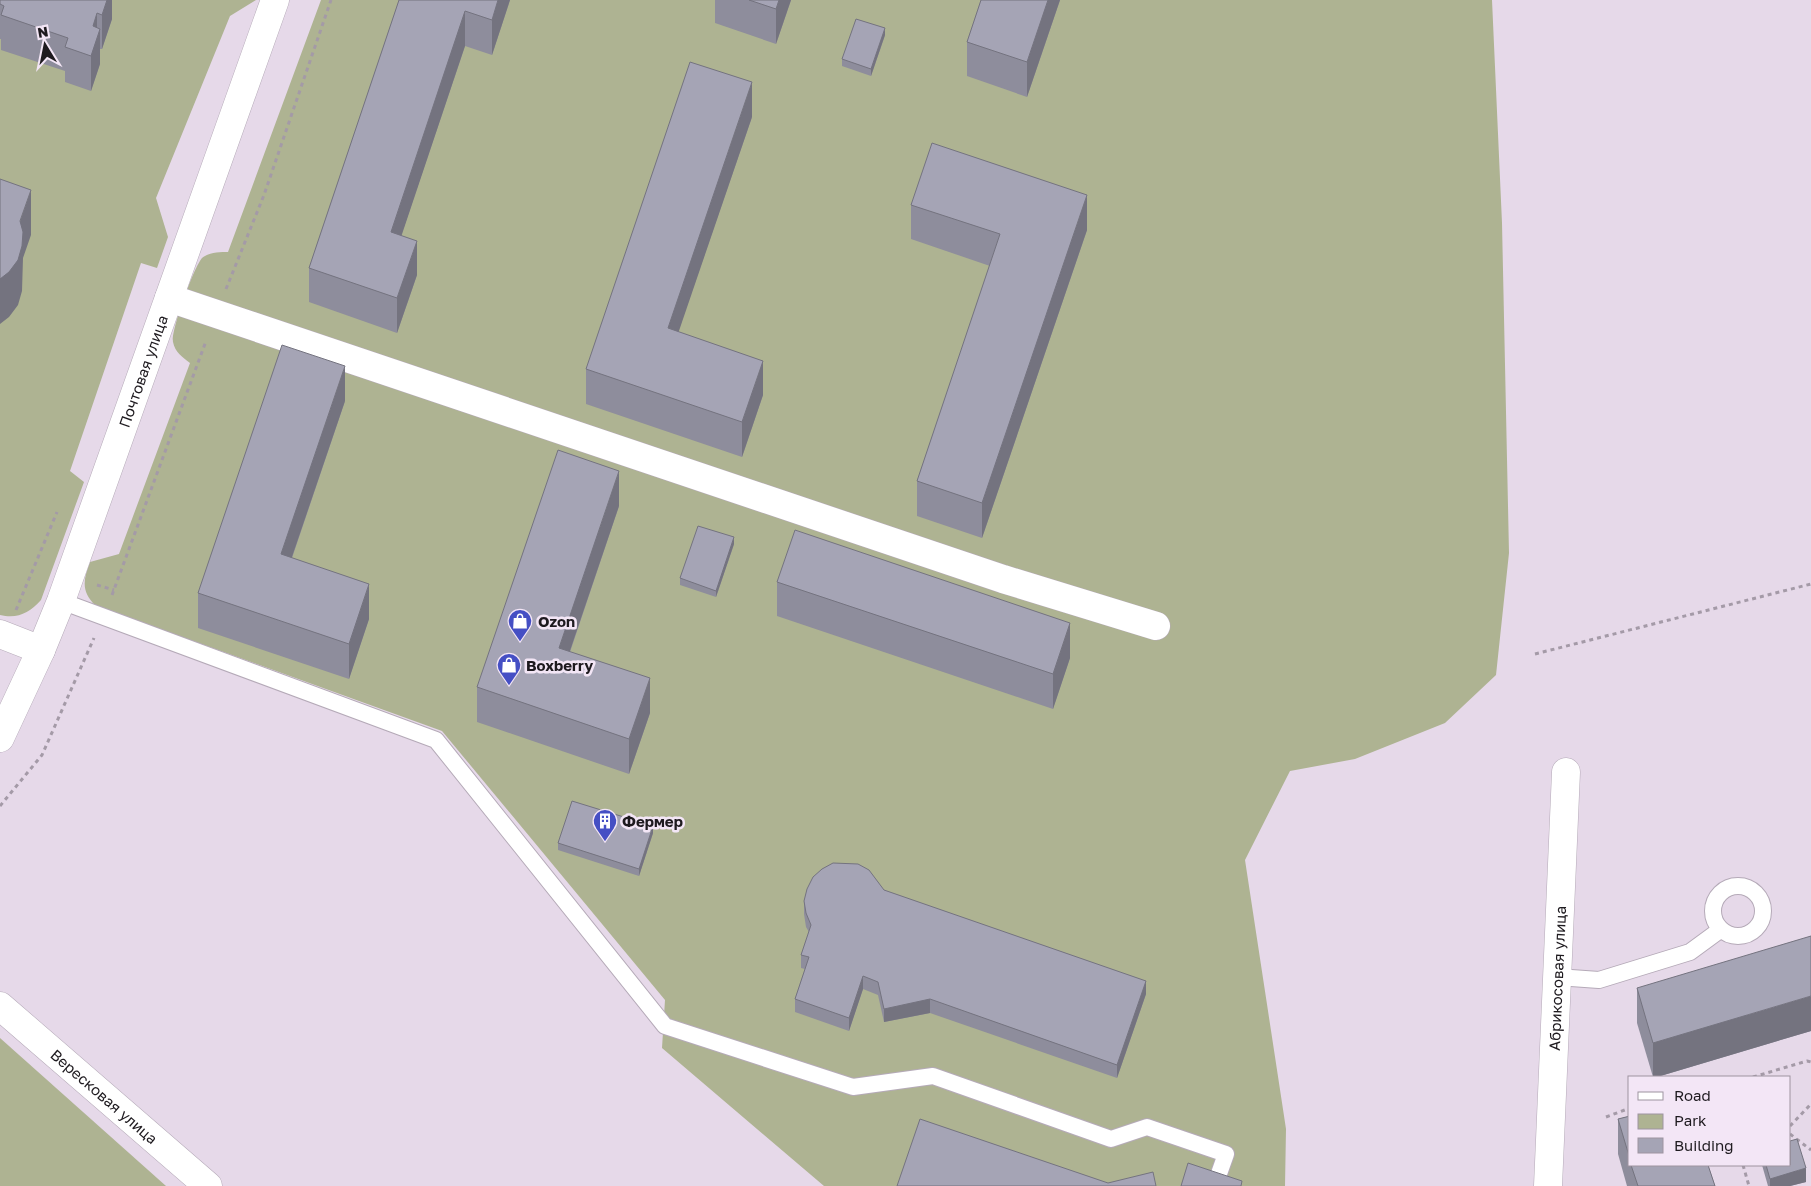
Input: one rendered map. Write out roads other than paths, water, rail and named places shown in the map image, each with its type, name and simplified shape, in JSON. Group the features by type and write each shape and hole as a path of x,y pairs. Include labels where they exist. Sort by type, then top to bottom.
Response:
{"street":[{"name":"Почтовая улица","path":"0,738 41,650 61,601 275,0"},
{"path":"169,298 1003,579 1156,626"},
{"path":"3,635 41,650"},
{"name":"Абрикосовая улица","path":"1548,1186 1566,772"},
{"name":"Вересковая улица","path":"0,1006 208,1186"}],"lane":[{"path":"61,601 436,740 665,1026 853,1088 933,1076 1111,1139 1147,1127 1226,1154 1215,1185"},
{"path":"1557,977 1599,980 1690,952 1720,930"}],"place":[{"name":"Ozon","path":"520,642"},
{"name":"Boxberry","path":"509,686"},
{"name":"Фермер","path":"605,842"}]}
